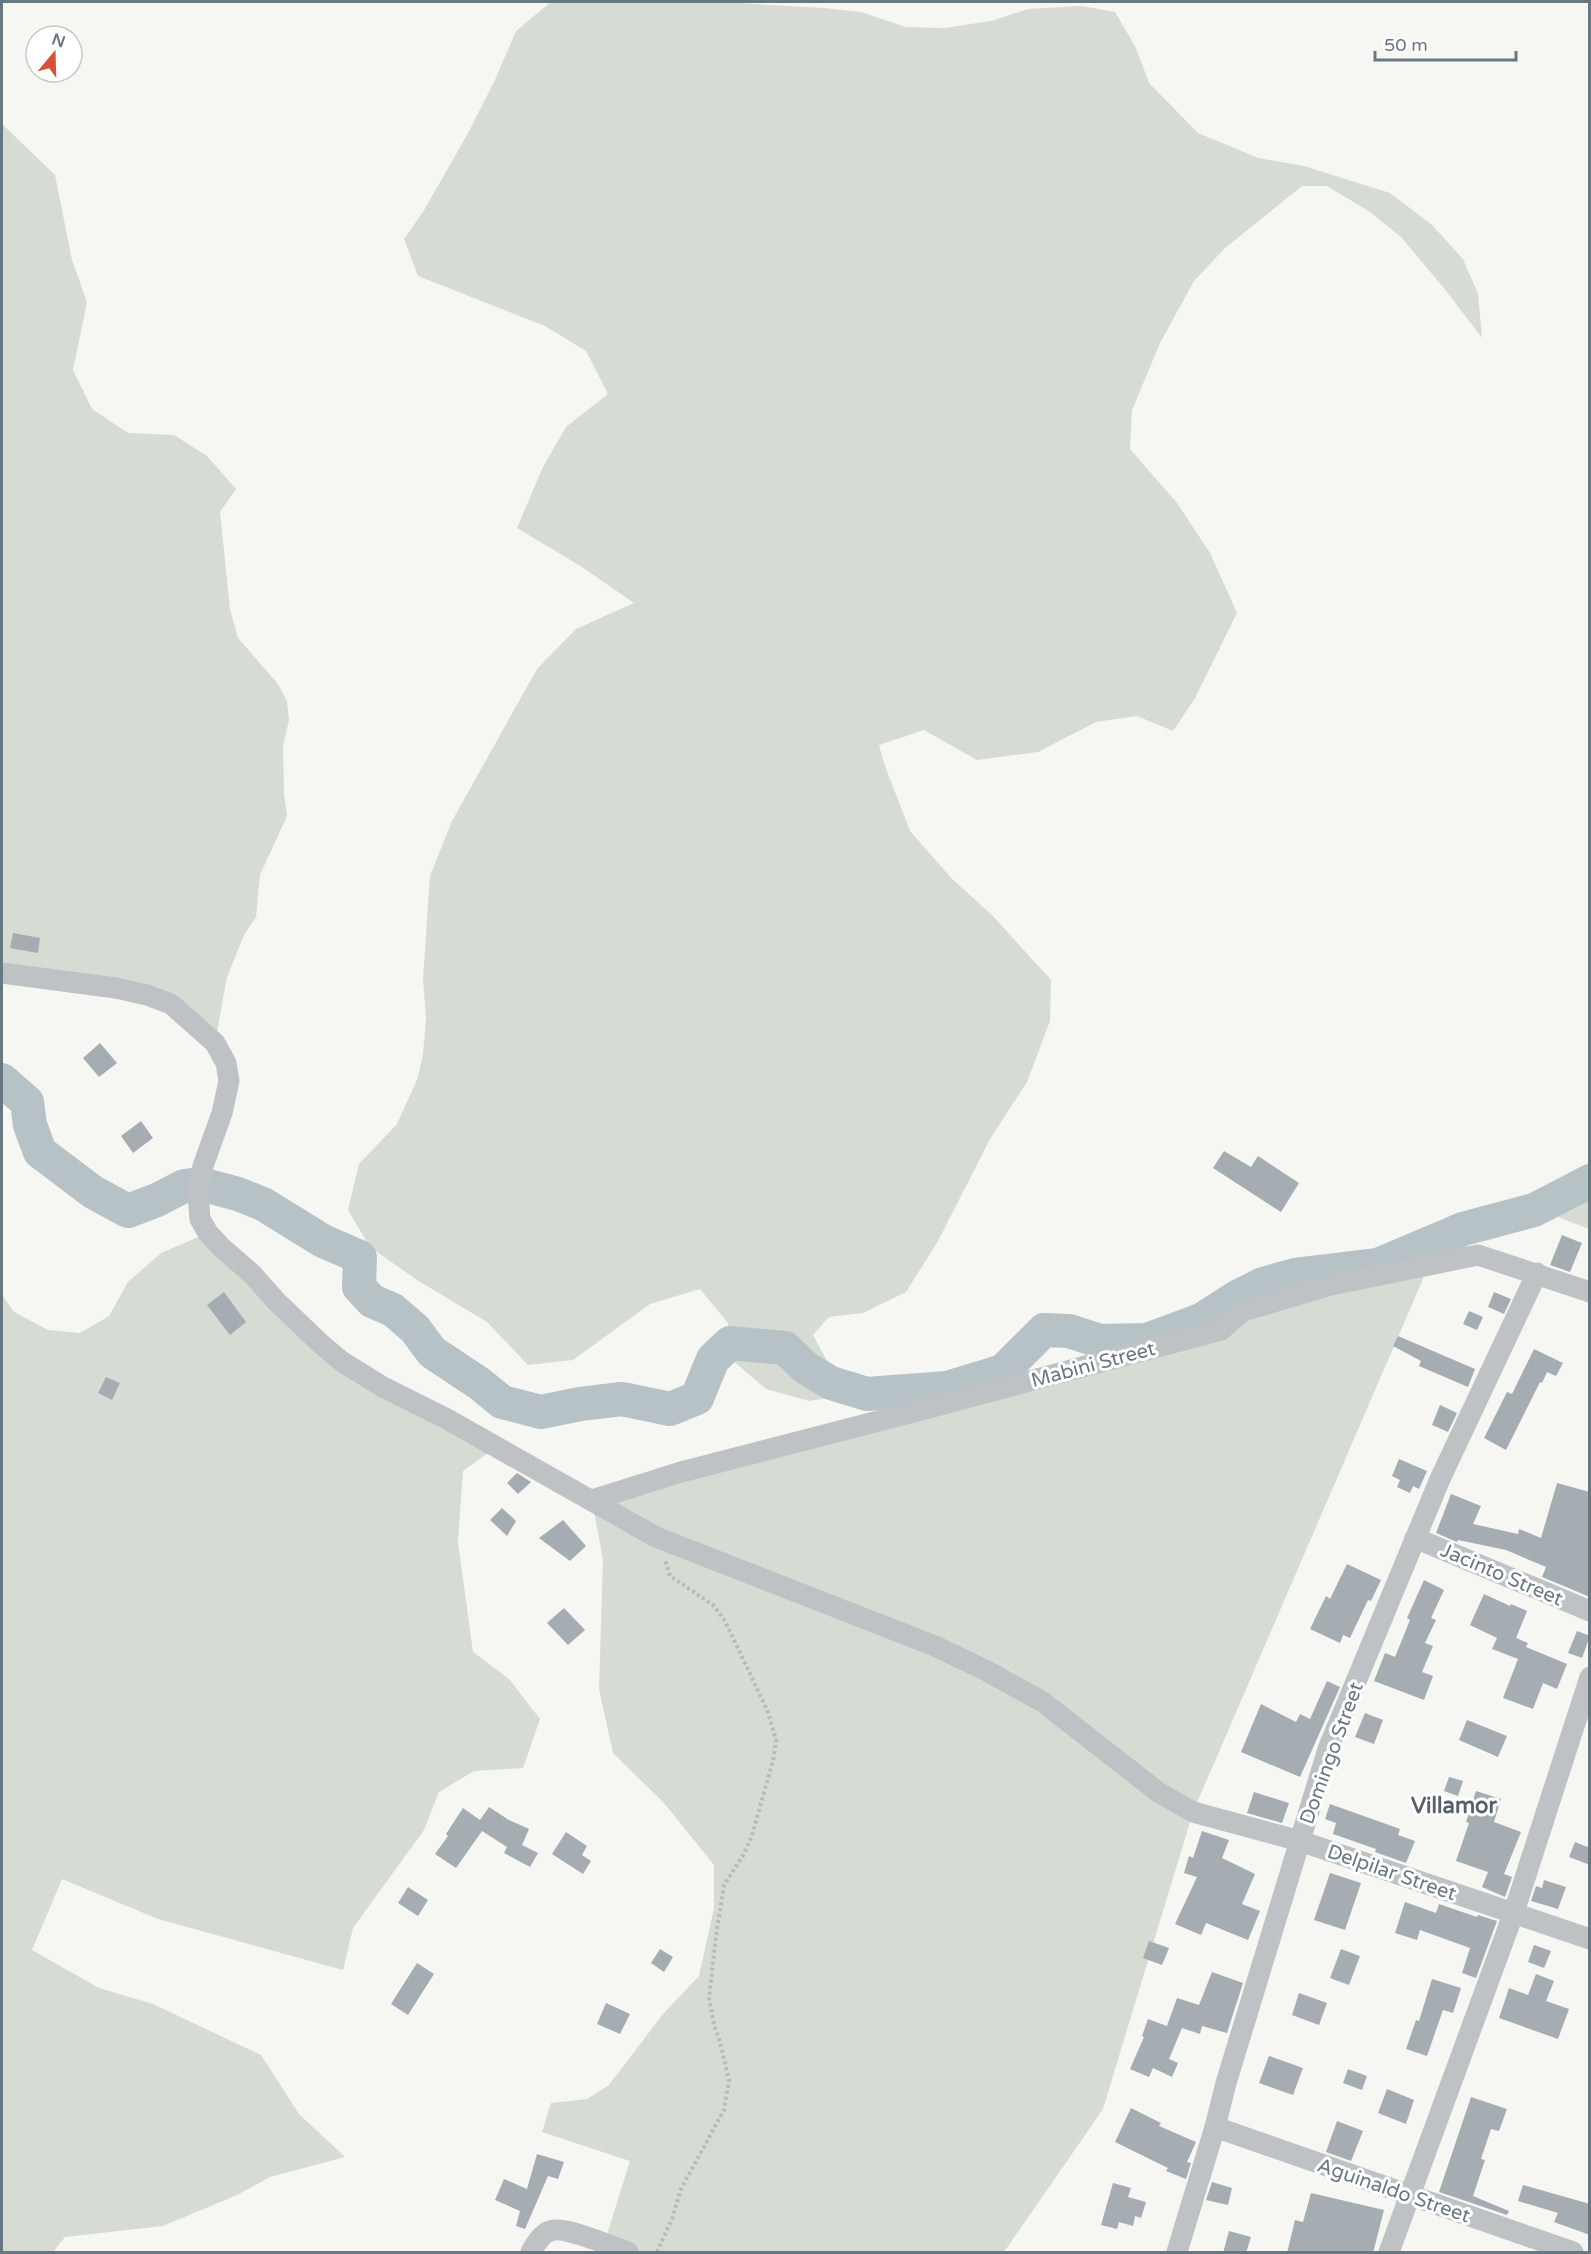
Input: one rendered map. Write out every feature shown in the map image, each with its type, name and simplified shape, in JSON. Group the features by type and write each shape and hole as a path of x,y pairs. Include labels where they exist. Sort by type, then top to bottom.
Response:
{"street":[{"name":"Delpilar Street","path":"2,973 116,988 147,995 171,1004 215,1043 226,1064 229,1081 228,1096 203,1166 198,1193 200,1219 207,1233 341,1361 383,1387 447,1419 656,1537 935,1646 987,1671 1043,1702 1158,1792 1193,1812 1300,1841 1590,1939"},
{"name":"Mabini Street","path":"592,1500 681,1472 1221,1330 1244,1311 1330,1286 1478,1255 1590,1292"},
{"name":"Domingo Street","path":"1177,2253 1226,2083 1328,1749 1440,1479 1537,1274"},
{"name":"Jacinto Street","path":"1416,1538 1590,1611"},
{"path":"1389,2253 1514,1912 1590,1677"},
{"name":"Aguinaldo Street","path":"1215,2127 1573,2253"},
{"path":"531,2253 544,2234 552,2229 565,2230 628,2253"}],"path":[{"path":"656,1537 670,1576 713,1605 725,1621 768,1712 776,1740 773,1761 752,1835 744,1854 724,1885 716,1936 709,1998 729,2080 724,2110 681,2189 672,2219 657,2253"}],"shaded area":[{"path":"551,2 720,2 824,8 861,12 906,27 945,28 991,21 1028,9 1081,6 1115,12 1136,48 1149,83 1198,133 1258,158 1304,166 1390,193 1432,225 1463,259 1478,294 1482,338 1401,237 1370,212 1327,186 1302,186 1225,248 1194,281 1160,343 1132,410 1130,449 1177,503 1210,553 1237,613 1195,698 1173,731 1137,716 1096,722 1038,752 977,760 924,730 879,745 910,831 952,879 991,914 1051,980 1050,1021 1027,1082 990,1139 938,1241 906,1292 863,1313 829,1317 813,1335 842,1396 809,1401 766,1389 732,1360 728,1323 700,1289 650,1304 573,1360 528,1365 487,1322 417,1280 370,1247 348,1210 359,1164 397,1124 417,1080 423,1055 426,1017 423,979 430,876 452,821 537,669 576,629 634,603 582,567 517,528 543,467 566,427 608,394 586,351 545,326 418,276 404,239 423,212 467,135 495,80 516,31"},
{"path":"2,124 55,175 72,260 87,302 73,370 92,409 128,433 174,435 207,456 236,489 220,512 230,609 238,638 278,684 287,701 289,720 283,746 287,816 260,875 256,917 244,935 227,977 215,1043 171,1004 2,973"},
{"path":"1589,1184 1589,1229 1558,1217"},
{"path":"208,1233 321,1344 496,1447 463,1471 458,1542 473,1652 509,1679 540,1719 523,1768 474,1771 439,1792 424,1830 353,1928 343,1970 158,1919 62,1879 32,1950 99,1988 153,2004 261,2055 299,2114 345,2157 270,2177 237,2195 163,2226 65,2237 53,2252 2,2252 2,1295 14,1312 48,1330 80,1333 109,1316 128,1282 161,1253"},
{"path":"1429,1265 1193,1812 1103,2109 1004,2252 628,2252 604,2244 630,2161 542,2132 551,2103 587,2099 609,2085 663,2014 699,1976 714,1908 714,1865 664,1803 613,1753 599,1689 603,1560 592,1500 1221,1330 1243,1311"}],"building":[{"path":"13,933 40,938 38,953 10,948"},
{"path":"100,1043 117,1063 99,1077 83,1058"},
{"path":"141,1121 153,1138 133,1153 121,1136"},
{"path":"1224,1151 1251,1167 1258,1156 1299,1183 1281,1212 1213,1168"},
{"path":"1562,1235 1582,1243 1570,1272 1550,1265"},
{"path":"224,1292 246,1322 230,1335 207,1305"},
{"path":"1494,1292 1511,1299 1504,1314 1488,1307"},
{"path":"1469,1311 1483,1317 1477,1330 1463,1324"},
{"path":"1398,1336 1475,1369 1468,1387 1419,1366 1421,1361 1393,1346"},
{"path":"1534,1349 1563,1363 1556,1376 1547,1372 1542,1383 1540,1382 1506,1450 1484,1438 1507,1392 1512,1394"},
{"path":"106,1377 120,1383 112,1400 98,1393"},
{"path":"1440,1405 1457,1413 1448,1432 1432,1425"},
{"path":"1399,1459 1427,1471 1419,1489 1413,1486 1410,1493 1397,1487 1400,1480 1392,1476"},
{"path":"517,1473 531,1482 518,1494 507,1483"},
{"path":"1557,1483 1590,1492 1590,1597 1542,1577 1546,1567 1506,1550 1458,1540 1457,1542 1436,1533 1451,1494 1481,1506 1473,1524 1518,1534 1519,1529 1541,1538"},
{"path":"502,1508 516,1521 507,1536 490,1520"},
{"path":"563,1520 586,1546 570,1561 539,1538"},
{"path":"1347,1564 1381,1580 1371,1601 1368,1600 1350,1638 1343,1635 1340,1643 1310,1629 1326,1596 1330,1599"},
{"path":"1424,1580 1444,1590 1431,1618 1436,1620 1425,1643 1433,1646 1422,1672 1433,1676 1424,1700 1374,1681 1385,1653 1395,1657 1410,1620 1407,1618"},
{"path":"1484,1594 1527,1611 1516,1638 1528,1643 1526,1647 1567,1664 1557,1689 1543,1683 1533,1709 1503,1698 1518,1659 1492,1649 1497,1638 1470,1625"},
{"path":"564,1608 585,1630 568,1645 547,1623"},
{"path":"1577,1631 1590,1636 1582,1658 1568,1653"},
{"path":"1327,1681 1340,1687 1300,1777 1241,1752 1261,1704 1296,1722 1300,1714 1310,1719"},
{"path":"1365,1713 1383,1720 1374,1744 1355,1737"},
{"path":"1467,1720 1507,1736 1498,1757 1459,1740"},
{"path":"1449,1777 1463,1781 1458,1796 1444,1791"},
{"path":"1476,1791 1501,1799 1494,1822 1521,1832 1504,1874 1512,1877 1505,1897 1482,1887 1488,1872 1456,1861 1469,1823 1466,1822"},
{"path":"1254,1792 1289,1803 1282,1823 1247,1813"},
{"path":"1330,1804 1400,1829 1398,1835 1415,1841 1406,1863 1375,1852 1376,1849 1333,1834 1336,1823 1325,1819"},
{"path":"489,1807 529,1829 522,1845 538,1853 530,1867 504,1853 507,1847 482,1831 456,1868 435,1854 463,1808 480,1820"},
{"path":"1202,1831 1229,1840 1222,1858 1255,1874 1242,1904 1260,1911 1248,1940 1206,1923 1201,1935 1175,1924 1197,1877 1184,1873 1189,1856 1193,1858"},
{"path":"566,1832 587,1846 582,1855 591,1861 583,1874 552,1854"},
{"path":"1575,1842 1590,1848 1590,1865 1569,1857"},
{"path":"1330,1873 1361,1883 1345,1930 1314,1920"},
{"path":"1544,1880 1566,1887 1558,1909 1531,1901 1536,1886 1542,1888"},
{"path":"408,1887 428,1900 418,1916 398,1903"},
{"path":"1405,1902 1436,1913 1439,1904 1497,1921 1476,1978 1462,1973 1470,1948 1420,1930 1417,1940 1395,1933"},
{"path":"1149,1941 1169,1948 1162,1965 1143,1958"},
{"path":"1534,1945 1551,1951 1544,1968 1528,1962"},
{"path":"660,1949 673,1957 664,1972 651,1963"},
{"path":"1341,1949 1360,1956 1349,1985 1330,1978"},
{"path":"417,1963 434,1974 408,2015 391,2004"},
{"path":"1212,1972 1243,1983 1227,2033 1202,2026 1200,2034 1182,2028 1169,2059 1178,2063 1172,2077 1153,2068 1149,2077 1130,2069 1144,2037 1142,2036 1148,2019 1167,2026 1177,1998 1199,2005"},
{"path":"1536,1974 1554,1981 1546,2001 1569,2009 1558,2039 1499,2018 1509,1988 1528,1995"},
{"path":"1432,1979 1461,1988 1453,2013 1443,2010 1427,2056 1406,2049 1416,2020 1419,2021"},
{"path":"1299,1993 1327,2003 1319,2025 1292,2015"},
{"path":"606,2003 630,2014 620,2034 597,2024"},
{"path":"1269,2056 1303,2068 1293,2095 1259,2083"},
{"path":"1348,2069 1367,2076 1362,2090 1343,2083"},
{"path":"1387,2089 1414,2100 1406,2124 1378,2113"},
{"path":"1471,2097 1507,2109 1499,2131 1491,2129 1481,2159 1485,2160 1473,2196 1509,2211 1507,2215 1439,2192"},
{"path":"1131,2108 1161,2123 1159,2126 1196,2142 1187,2162 1191,2163 1186,2179 1166,2171 1168,2168 1115,2142"},
{"path":"1337,2121 1363,2131 1351,2161 1326,2152"},
{"path":"537,2154 564,2162 558,2179 548,2176 525,2229 516,2226 520,2211 495,2200 504,2179 527,2189"},
{"path":"1212,2182 1232,2188 1228,2205 1206,2200"},
{"path":"1113,2183 1131,2188 1128,2197 1146,2202 1141,2218 1135,2216 1133,2226 1119,2222 1117,2229 1101,2225"},
{"path":"1523,2185 1590,2204 1590,2235 1554,2222 1558,2213 1518,2201"},
{"path":"1311,2193 1384,2210 1373,2253 1287,2253 1295,2220 1303,2222"},
{"path":"1229,2231 1251,2237 1246,2253 1223,2253"}],"waterway":[{"path":"2,1080 27,1102 30,1125 40,1152 93,1192 128,1211 184,1186 200,1184 238,1194 263,1204 323,1241 360,1257 359,1287 372,1301 393,1310 415,1329 432,1352 480,1384 502,1402 541,1412 622,1399 670,1409 697,1398 713,1359 730,1343 785,1348 806,1368 831,1383 867,1394 947,1388 1003,1371 1044,1330 1069,1331 1100,1341 1147,1340 1201,1320 1237,1297 1263,1284 1295,1275 1378,1265 1463,1229 1534,1210 1590,1181"}],"district":[{"name":"Villamor","path":"1454,1805"}]}
